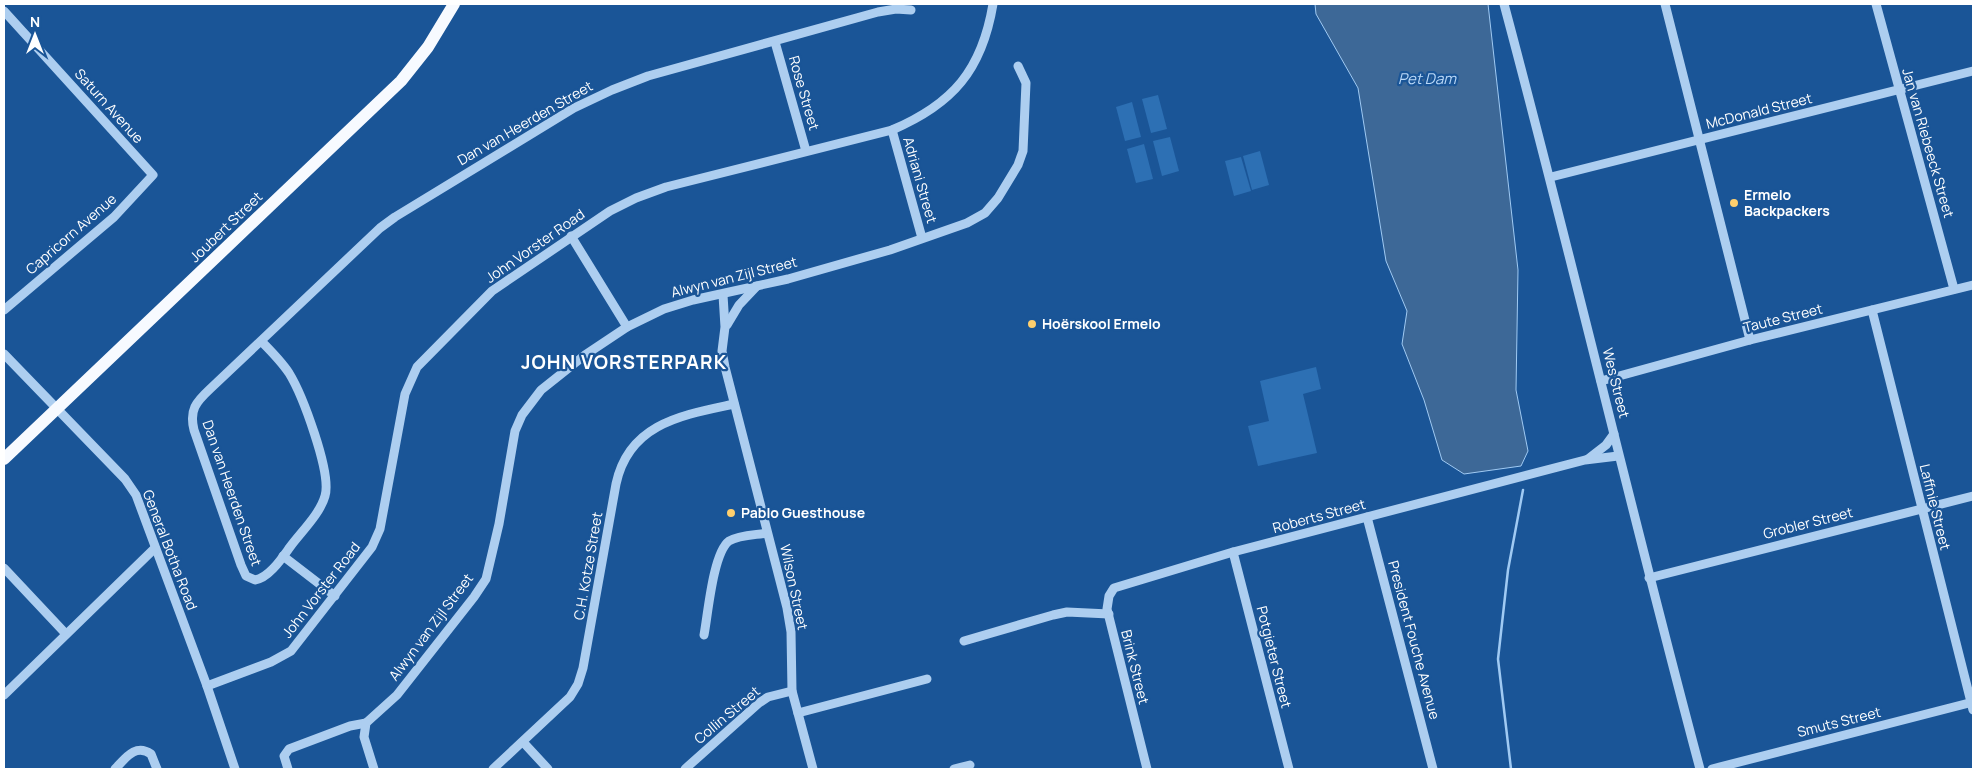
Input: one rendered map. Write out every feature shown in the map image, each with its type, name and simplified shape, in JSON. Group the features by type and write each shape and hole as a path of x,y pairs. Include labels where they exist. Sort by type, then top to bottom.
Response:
{"main road":[{"name":"Joubert Street","path":"4,459 401,81 428,47 454,4"}],"street":[{"name":"John Vorster Road","path":"207,686 271,662 291,651 335,596 376,538 405,394 417,367 492,291 610,211 650,192 892,130 926,115 944,102 960,85 977,57 993,4"},
{"name":"Wes Street","path":"1504,4 1551,177 1618,456 1700,769"},
{"path":"1665,4 1750,340"},
{"name":"Jan van Riebeeck Street","path":"1876,4 1954,289"},
{"name":"Dan van Heerden Street","path":"261,341 284,366 293,382 318,448 326,480 323,502 283,556 260,579 252,580 246,576 191,419 192,412 197,401 380,228 574,108 612,90 648,76 887,10 911,10"},
{"name":"Saturn Avenue","path":"4,11 153,175"},
{"name":"Rose Street","path":"775,42 806,152"},
{"name":"Alwyn van Zijl Street","path":"366,723 397,694 474,598 486,579 500,524 515,431 522,415 541,390 562,371 627,327 664,309 890,250 967,223 984,213 998,198 1018,166 1024,144 1026,83 1018,66"},
{"name":"McDonald Street","path":"1551,177 1973,71"},
{"name":"Adriani Street","path":"892,130 922,238"},
{"name":"Capricorn Avenue","path":"4,310 114,217 153,175"},
{"path":"571,236 627,327"},
{"name":"Taute Street","path":"1601,382 1750,340 1973,285"},
{"path":"725,327 739,305 757,286"},
{"name":"Wilson Street","path":"723,295 725,327 723,360 789,619 792,691 813,769"},
{"name":"Laffnie Street","path":"1872,310 1921,509 1973,705"},
{"name":"General Botha Road","path":"4,354 132,488 207,686 235,769"},
{"name":"C.H. Kotze Street","path":"493,769 570,697 582,677 616,484 624,461 648,433 667,420 734,404"},
{"path":"1585,460 1601,450 1614,434"},
{"path":"1585,460 1618,456"},
{"name":"Roberts Street","path":"1130,582 1233,552 1585,460"},
{"name":"Grobler Street","path":"1649,578 1973,496"},
{"name":"President Fouche Avenue","path":"1367,517 1434,769"},
{"path":"704,634 717,567 725,546 737,538 767,533"},
{"path":"4,696 155,548"},
{"name":"Potgieter Street","path":"1233,552 1289,769"},
{"name":"Dan van Heerden Street","path":"283,556 335,596"},
{"path":"4,568 66,634"},
{"name":"Brink Street","path":"1130,582 1111,591 1107,604 1147,769"},
{"path":"964,641 1067,612 1109,614"},
{"path":"798,713 927,679"},
{"name":"Collin Street","path":"685,769 759,703 768,697 792,691"},
{"name":"Smuts Street","path":"1712,769 1973,705"},
{"path":"288,769 284,756 289,749 350,726 366,723 364,737 374,769"},
{"path":"523,742 548,769"},
{"path":"114,769 131,753 142,750 151,754 157,769"},
{"path":"954,769 970,765"}],"shaded area":[{"path":"1158,95 1167,129 1151,133 1142,99"},
{"path":"1132,102 1141,137 1125,141 1116,107"},
{"path":"1170,137 1179,171 1162,176 1153,141"},
{"path":"1144,144 1153,179 1136,183 1127,149"},
{"path":"1260,151 1269,185 1252,190 1243,156"},
{"path":"1241,157 1251,191 1234,196 1225,161"},
{"path":"1316,367 1321,389 1303,394 1317,453 1258,466 1248,426 1269,421 1260,381"}],"water":[{"name":"Pet Dam","path":"1315,4 1488,4 1518,270 1516,390 1528,451 1521,466 1464,474 1442,460 1424,400 1402,344 1407,311 1386,261 1358,88 1316,14"}],"waterway":[{"path":"1511,769 1498,659 1508,570 1523,490"}],"place":[{"name":"Ermelo Backpackers","path":"1734,203"},
{"name":"Hoërskool Ermelo","path":"1032,324"},
{"name":"Pablo Guesthouse","path":"731,513"}],"district":[{"name":"JOHN VORSTERPARK","path":"624,362"}]}
